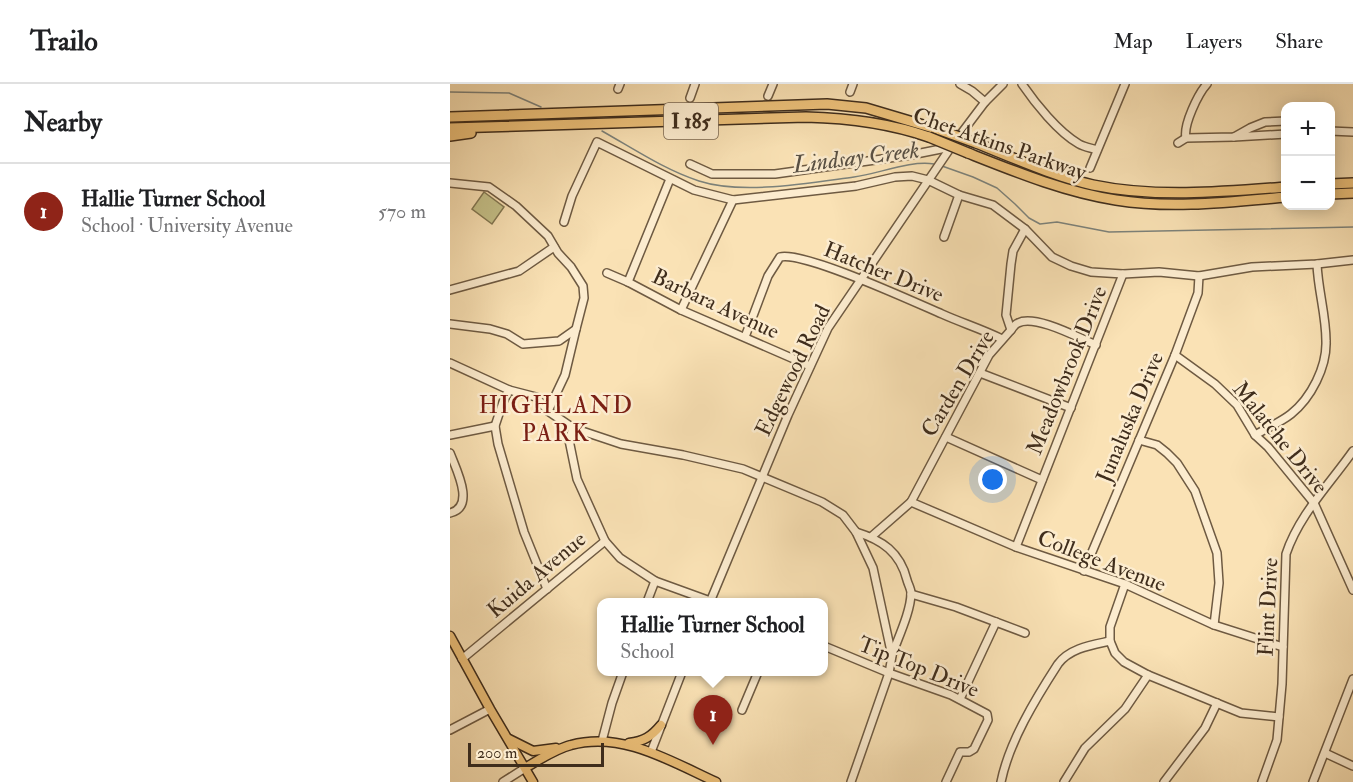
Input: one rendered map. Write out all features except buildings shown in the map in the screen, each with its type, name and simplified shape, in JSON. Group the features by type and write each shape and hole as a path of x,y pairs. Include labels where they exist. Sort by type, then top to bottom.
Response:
{"highway":[{"name":"Chet Atkins Parkway","path":"450,117 827,105 866,108 940,130 1074,180 1112,188 1204,192 1281,187"},
{"path":"450,112 512,116"},
{"name":"Chet Atkins Parkway","path":"450,128 806,117 842,118 910,130 1052,184 1118,201 1187,205 1281,197"},
{"path":"450,136 530,126"},
{"path":"1335,184 1353,183"},
{"path":"1335,194 1353,193"}],"main road":[{"path":"450,636 534,782"},
{"path":"624,744 643,741 661,725"},
{"path":"507,738 533,751 602,741 624,744 651,753 716,782"},
{"path":"525,768 568,746"}],"street":[{"path":"690,98 695,84"},
{"path":"768,96 773,84"},
{"path":"850,92 853,84"},
{"path":"960,84 985,102"},
{"name":"Edgewood Road","path":"714,598 763,476 828,328 951,147 985,102 1004,84"},
{"path":"1022,84 1036,107 1078,143 1097,150"},
{"path":"1090,168 1125,84"},
{"path":"1186,138 1185,130 1194,106 1207,84"},
{"path":"1234,137 1265,122 1281,121"},
{"path":"1335,131 1353,132"},
{"path":"1178,143 1186,138 1281,134"},
{"path":"564,222 572,196 597,142 694,190 733,200 856,186 895,177 912,176 928,180 959,195 993,205 1025,229 1052,257 1090,272 1124,274 1159,272 1199,276 1252,267 1353,260"},
{"path":"690,164 712,174 775,174 911,155 951,147"},
{"path":"628,282 670,179"},
{"path":"450,183 489,187 516,206 548,236 583,286 584,298 565,375 548,411"},
{"path":"944,237 959,195"},
{"path":"681,309 733,200"},
{"name":"Carden Drive","path":"872,537 911,502 989,356 1011,330 1006,315 1011,264 1013,251 1025,229"},
{"path":"450,290 519,270 554,247"},
{"name":"Hatcher Drive","path":"745,337 775,264 780,257 788,256 860,279 946,316 980,327 1002,339"},
{"path":"1255,435 1298,408 1312,388 1325,360 1326,341 1317,264"},
{"name":"Barbara Avenue","path":"607,273 681,309 810,366"},
{"name":"Meadowbrook Drive","path":"1016,547 1124,274"},
{"name":"Junaluska Drive","path":"1084,571 1175,355 1198,293 1199,276"},
{"path":"1011,330 1018,323 1030,321 1056,328 1096,345"},
{"path":"450,324 490,328 507,334 523,344 559,341 573,343"},
{"path":"559,341 576,329"},
{"name":"Malatche Drive","path":"1175,355 1215,384 1237,405 1255,435 1268,447 1314,503 1353,590"},
{"path":"450,363 509,390 536,397 548,411 573,428 621,444 743,469 822,502 843,515 856,532 873,568 892,656"},
{"path":"980,373 1071,408"},
{"path":"509,390 502,402 495,426 498,444 524,532 547,589"},
{"path":"450,435 495,426"},
{"path":"573,428 569,440 577,479 605,541 620,558 655,581 701,598"},
{"path":"946,437 1042,480"},
{"path":"1139,440 1157,445 1167,453 1177,463 1195,491 1217,553 1219,583 1214,625"},
{"name":"Flint Drive","path":"1262,782 1277,740 1286,554 1292,537 1314,503 1353,451"},
{"path":"450,453 464,497 461,506 455,512 450,513"},
{"name":"College Avenue","path":"911,502 1016,547 1125,584 1214,625 1283,647"},
{"path":"851,782 889,673 911,594 904,569 893,551 872,537 856,532"},
{"name":"Kuida Avenue","path":"462,659 605,541"},
{"path":"649,598 655,581"},
{"path":"1125,584 1110,627 1110,641 1115,653 1124,662 1148,675 1241,712 1279,717"},
{"path":"911,594 956,607 1024,633"},
{"path":"960,699 996,622"},
{"path":"1000,782 1010,749 1020,728 1058,664 1063,658 1080,649 1110,641"},
{"name":"Tip Top Drive","path":"828,648 960,699 987,714 988,720 974,749 969,752 960,752 946,782"},
{"path":"1064,782 1085,748 1125,709 1148,675"},
{"path":"602,741 621,676"},
{"path":"651,753 680,676"},
{"path":"742,710 756,676"},
{"path":"1313,782 1353,679"},
{"path":"1164,782 1205,728 1217,703"},
{"path":"450,730 490,709"},
{"path":"1325,753 1353,766"},
{"path":"503,782 525,768"}],"shaded area":[{"path":"484,192 504,207 492,224 472,209"}],"waterway":[{"name":"Lindsay Creek","path":"450,92 509,93 541,107"},
{"name":"Lindsay Creek","path":"602,131 674,171 699,181 735,187 797,185 915,164 934,164"},
{"path":"942,166 997,188 1029,218 1040,224 1057,222 1109,232 1353,227"}],"place":[{"name":"Hallie Turner School","path":"713,745"}],"district":[{"name":"HIGHLAND PARK","path":"556,419"}]}
